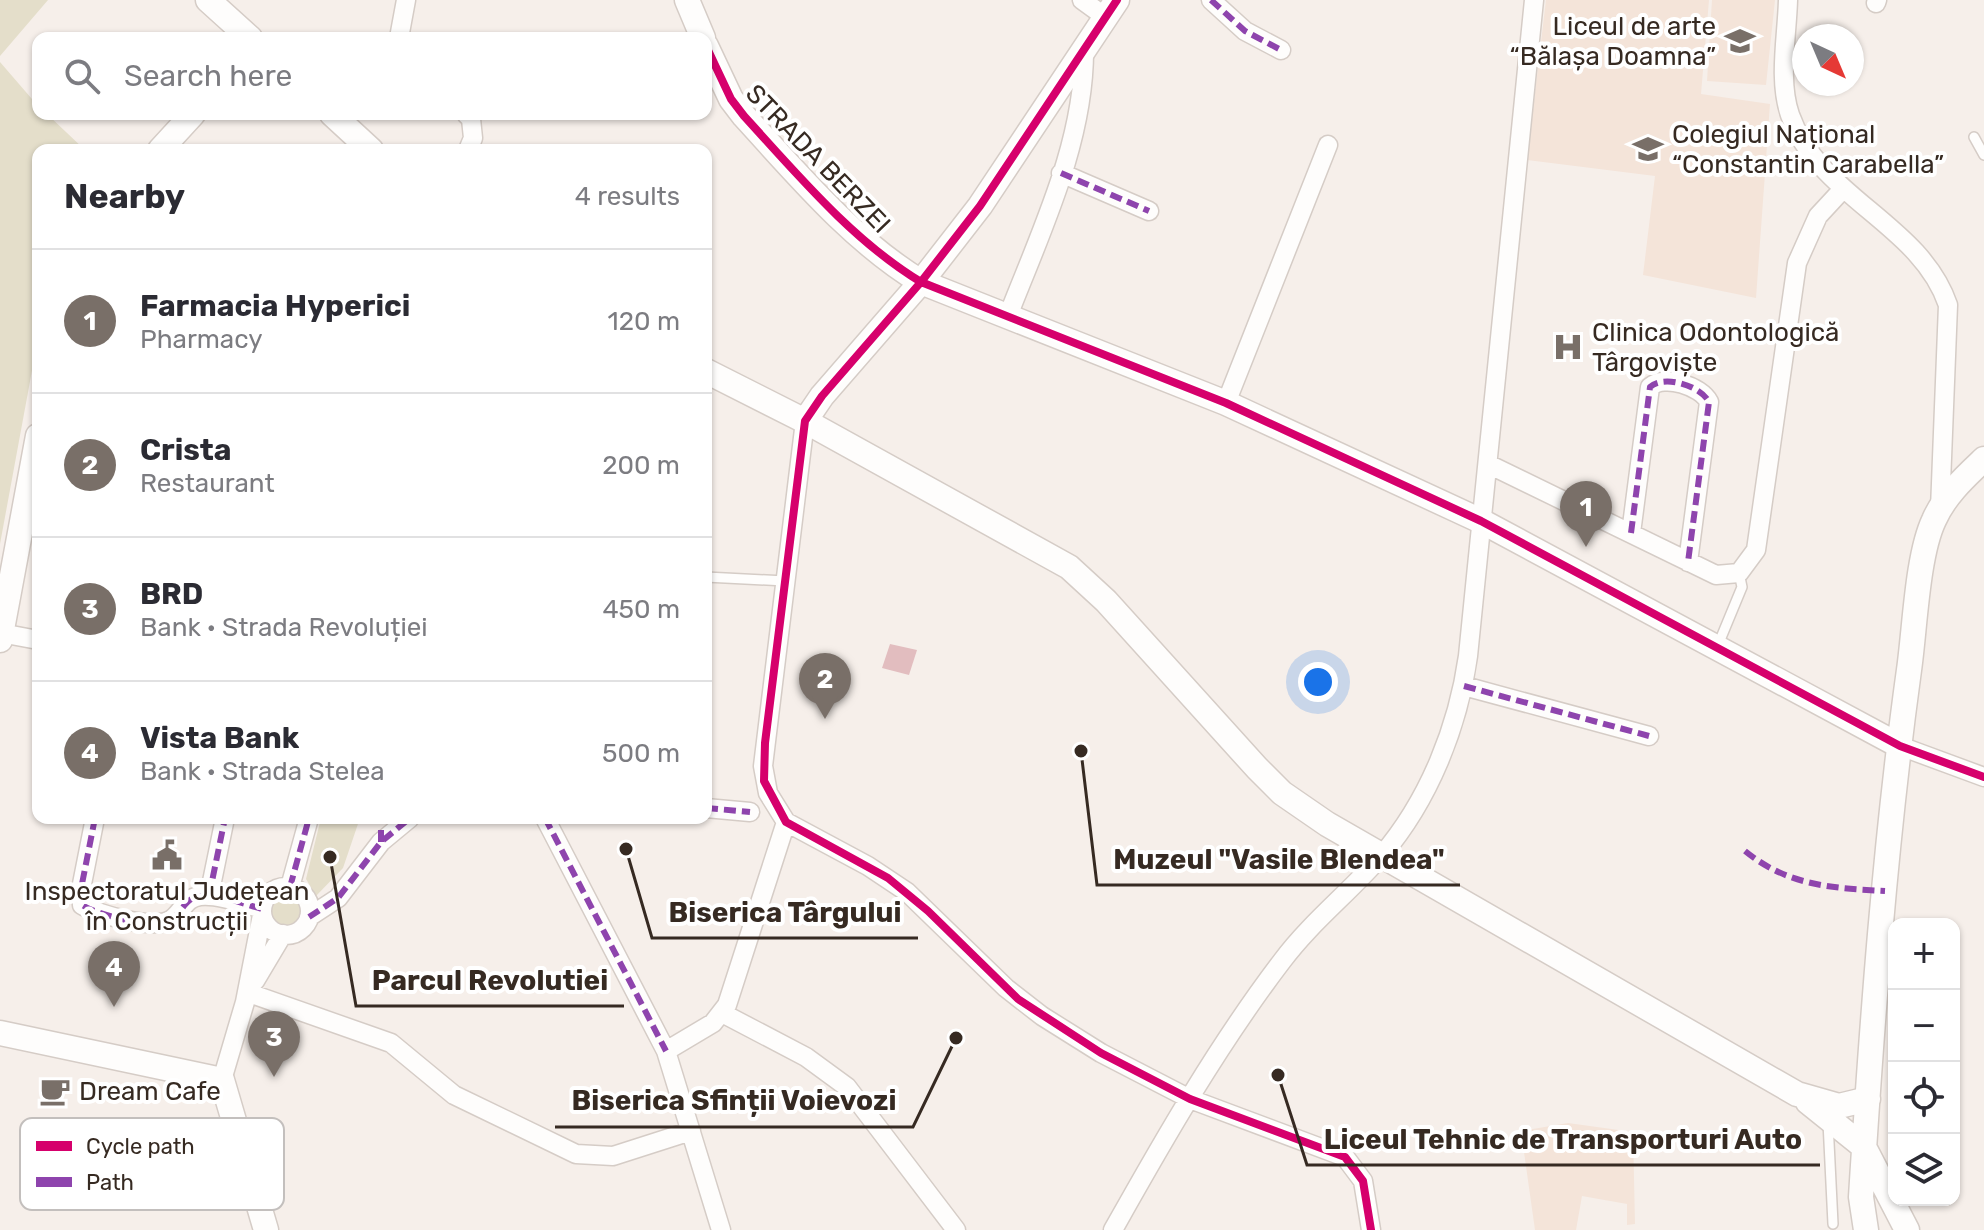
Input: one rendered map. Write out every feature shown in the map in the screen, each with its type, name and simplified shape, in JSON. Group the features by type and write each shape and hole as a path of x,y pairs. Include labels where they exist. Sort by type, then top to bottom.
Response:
{"street":[{"path":"208,0 243,32"},
{"path":"400,32 406,0"},
{"path":"687,0 700,32"},
{"path":"1082,0 1110,8 1022,146 921,282 822,396 805,421 763,766 768,793 786,822 868,866 907,892 1006,988 1042,1016 1126,1068 1190,1099 1345,1157 1363,1181 1371,1230"},
{"path":"1211,0 1245,31 1281,50"},
{"path":"1113,1230 1190,1099 1280,963 1381,856 1413,811 1432,775 1464,686 1534,0"},
{"path":"1788,0 1785,79 1790,115 1816,159 1843,189 1910,245 1941,286 1948,305 1940,509"},
{"path":"1008,316 1061,173 1079,106 1084,45"},
{"name":"STRADA BERZEI","path":"712,60 744,116 859,233 921,282 1226,403 1481,521 1900,746"},
{"path":"166,144 188,120"},
{"path":"338,120 364,144"},
{"path":"470,144 471,120"},
{"path":"1226,403 1328,145"},
{"path":"1061,173 1149,211"},
{"path":"1488,464 1716,575 1739,573 1756,550 1797,263 1818,216 1843,189"},
{"path":"712,374 805,421 1069,567 1106,601 1230,741 1282,793 1381,856 1797,1094 1864,1147 1907,1230"},
{"path":"1631,533 1650,387 1663,382 1694,387 1709,402 1688,562"},
{"path":"1866,1230 1861,1197 1868,1099 1900,746 1925,559 1932,523 1940,509 1984,459"},
{"path":"32,473 1,637 32,640"},
{"path":"1464,686 1649,736"},
{"path":"1900,746 1984,777"},
{"path":"712,809 750,812"},
{"path":"666,1051 701,1032 722,1013 786,822"},
{"path":"94,824 81,889 82,905 92,912 162,924 175,918 188,901 210,891 263,908"},
{"path":"210,891 224,824"},
{"path":"290,887 307,824"},
{"path":"381,824 381,842"},
{"path":"263,908 268,927 283,934 297,931 309,917 325,910 349,886 381,842 403,824"},
{"path":"548,824 666,1051 721,1230"},
{"path":"233,1118 222,1080 247,997 263,908 277,889 290,887 306,899 309,917"},
{"path":"247,997 283,934"},
{"path":"247,997 391,1043 454,1095 576,1154 613,1156 691,1131"},
{"path":"722,1013 806,1057 847,1087 889,1137 956,1230"},
{"path":"0,1033 222,1080"},
{"path":"1797,1094 1839,1106 1868,1099"},
{"path":"260,1210 266,1230"}],"lane":[{"path":"1974,137 1984,155"},
{"path":"1717,648 1742,587 1739,573"},
{"path":"712,577 785,581"},
{"path":"1828,1118 1833,1224"}],"shaded area":[{"path":"0,0 48,0 0,56"},
{"name":"Colegiul Național “Constantin Carabella”","path":"1546,0 1709,0 1701,94 1770,104 1756,298 1643,275 1655,176 1527,160"},
{"name":"Liceul de arte “Bălașa Doamna”","path":"1712,0 1775,0 1766,85 1707,81"},
{"path":"0,62 32,99 32,120 53,120 79,144 32,144 32,371 0,544"},
{"path":"890,644 917,650 909,675 882,668"},
{"path":"320,824 358,824 343,868 316,896 306,879"},
{"path":"286,894 298,899 303,911 298,923 286,928 274,923 269,911 274,899"},
{"path":"1568,1123 1633,1132 1635,1224 1627,1225 1627,1204 1582,1196 1576,1230 1535,1230 1521,1131"}],"marked path":[{"path":"1211,0 1245,31 1281,50"},
{"path":"1061,173 1149,211"},
{"path":"1631,533 1650,387 1664,382 1691,387 1709,402 1688,562"},
{"path":"1464,686 1649,736"},
{"path":"712,809 750,812"},
{"path":"94,824 81,889 82,905 114,917 154,923 172,919 187,902 200,896 223,898 262,909"},
{"path":"209,896 224,824"},
{"path":"290,887 307,824"},
{"path":"381,824 381,842"},
{"path":"309,917 338,898 381,842 403,824"},
{"path":"548,824 666,1051"},
{"path":"1745,851 1778,872 1811,883 1885,891"}],"cycle path":[{"path":"1117,0 980,206 921,282 822,396 805,421 765,743 764,781 786,822 888,878 928,911 1018,999 1101,1053 1190,1099 1345,1157 1363,1181 1371,1230"},
{"path":"712,59 731,99 784,161 849,227 921,282 1226,403 1481,521 1900,746 1984,777"}],"place":[{"name":"Liceul de arte “Bălașa Doamna”","path":"1740,41"},
{"name":"Colegiul Național “Constantin Carabella”","path":"1648,149"},
{"name":"Clinica Odontologică Târgoviște","path":"1568,347"},
{"name":"Farmacia Hyperici","path":"1586,547"},
{"name":"Crista","path":"825,719"},
{"name":"Muzeul \"Vasile Blendea\"","path":"1081,751"},
{"name":"Biserica Târgului","path":"626,849"},
{"name":"Inspectoratul Județean în Construcții","path":"167,855"},
{"name":"Parcul Revolutiei","path":"330,857"},
{"name":"Vista Bank","path":"114,1007"},
{"name":"Biserica Sfinții Voievozi","path":"956,1038"},
{"name":"Liceul Tehnic de Transporturi Auto","path":"1278,1075"},
{"name":"BRD","path":"274,1077"},
{"name":"Dream Cafe","path":"55,1091"}]}
